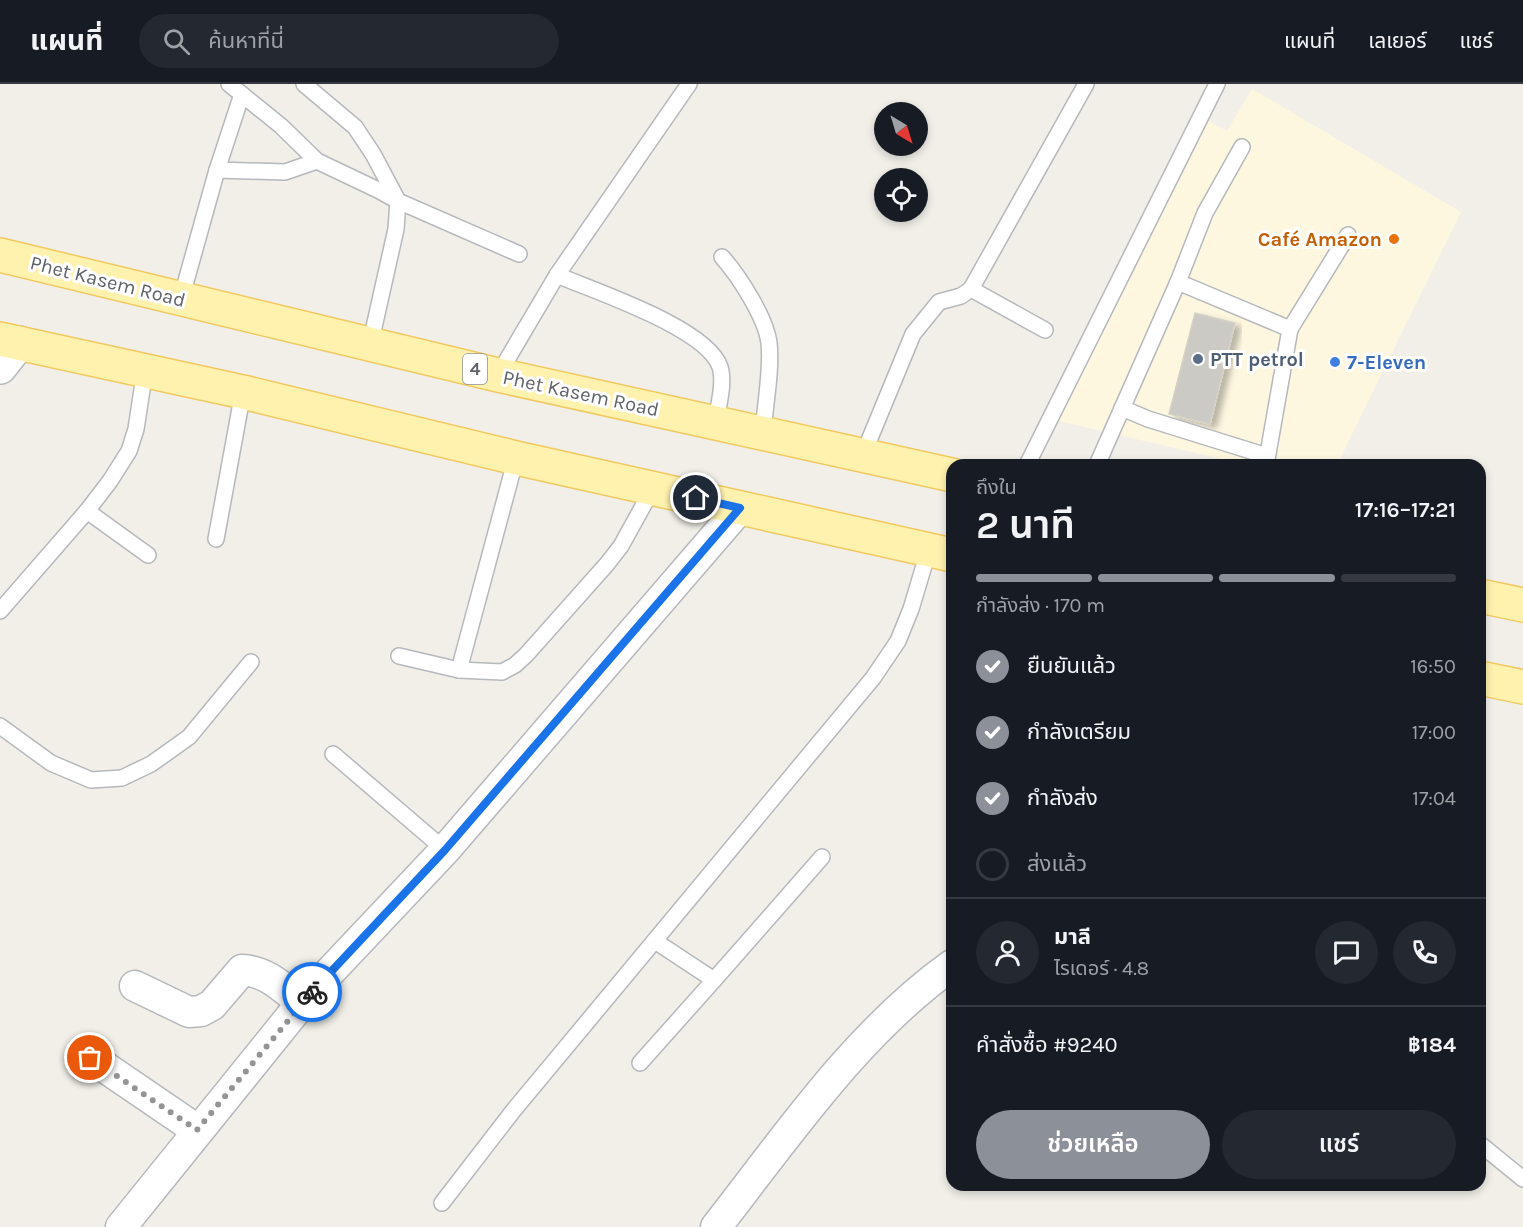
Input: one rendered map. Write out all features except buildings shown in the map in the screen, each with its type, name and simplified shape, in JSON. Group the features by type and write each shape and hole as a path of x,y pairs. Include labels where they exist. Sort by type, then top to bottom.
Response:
{"main road":[{"name":"Phet Kasem Road","path":"0,255 498,375 946,474"},
{"path":"6,350 145,370 516,458 941,552"},
{"path":"1486,597 1523,605"},
{"path":"1486,679 1523,687"}],"street":[{"path":"121,1227 197,1130 302,1003 445,850 740,508"},
{"path":"135,986 189,1012 201,1011 212,1005 242,970 251,970 268,976 302,1003"},
{"path":"716,1227 824,1088 893,1013 946,970"},
{"path":"90,1058 197,1130"}],"lane":[{"path":"229,84 281,126 317,161 398,201 519,254"},
{"path":"304,84 355,127 373,154 398,201 396,229 370,345"},
{"path":"498,375 557,275 689,84"},
{"path":"863,454 913,334 939,302 960,296 971,289 1086,84"},
{"path":"1030,459 1217,84"},
{"path":"181,299 217,170 242,94"},
{"path":"1100,459 1178,282 1205,213 1242,147"},
{"path":"217,170 285,172 317,161"},
{"path":"1266,459 1290,329 1348,235"},
{"path":"722,257 741,280 769,341 763,432"},
{"path":"557,275 646,312 705,346 720,365 722,376 716,422"},
{"path":"1178,282 1290,329"},
{"path":"971,289 1045,330"},
{"path":"0,611 111,481 129,451 136,429 145,370"},
{"path":"216,539 243,392"},
{"path":"1122,408 1260,459"},
{"path":"459,670 516,458"},
{"path":"399,656 459,670 502,672 515,665 607,564 621,546 653,488"},
{"path":"87,511 148,555"},
{"path":"442,1203 513,1111 873,678 898,640 911,609 941,552"},
{"path":"0,726 51,763 90,780 122,778 151,764 189,737 251,662"},
{"path":"333,754 445,850"},
{"path":"640,1063 822,857"},
{"path":"655,941 714,980"},
{"path":"1486,1149 1523,1179"}],"shaded area":[{"path":"1252,89 1461,212 1340,459 1221,459 1042,417 1200,116 1227,131"}],"way so far":[{"path":"90,1058 197,1130 312,992"}],"place":[{"name":"Café Amazon","path":"1394,239"},
{"name":"PTT petrol","path":"1198,359"},
{"name":"7-Eleven","path":"1335,362"}],"route":[{"path":"312,992 445,850 740,508 696,498"}]}
